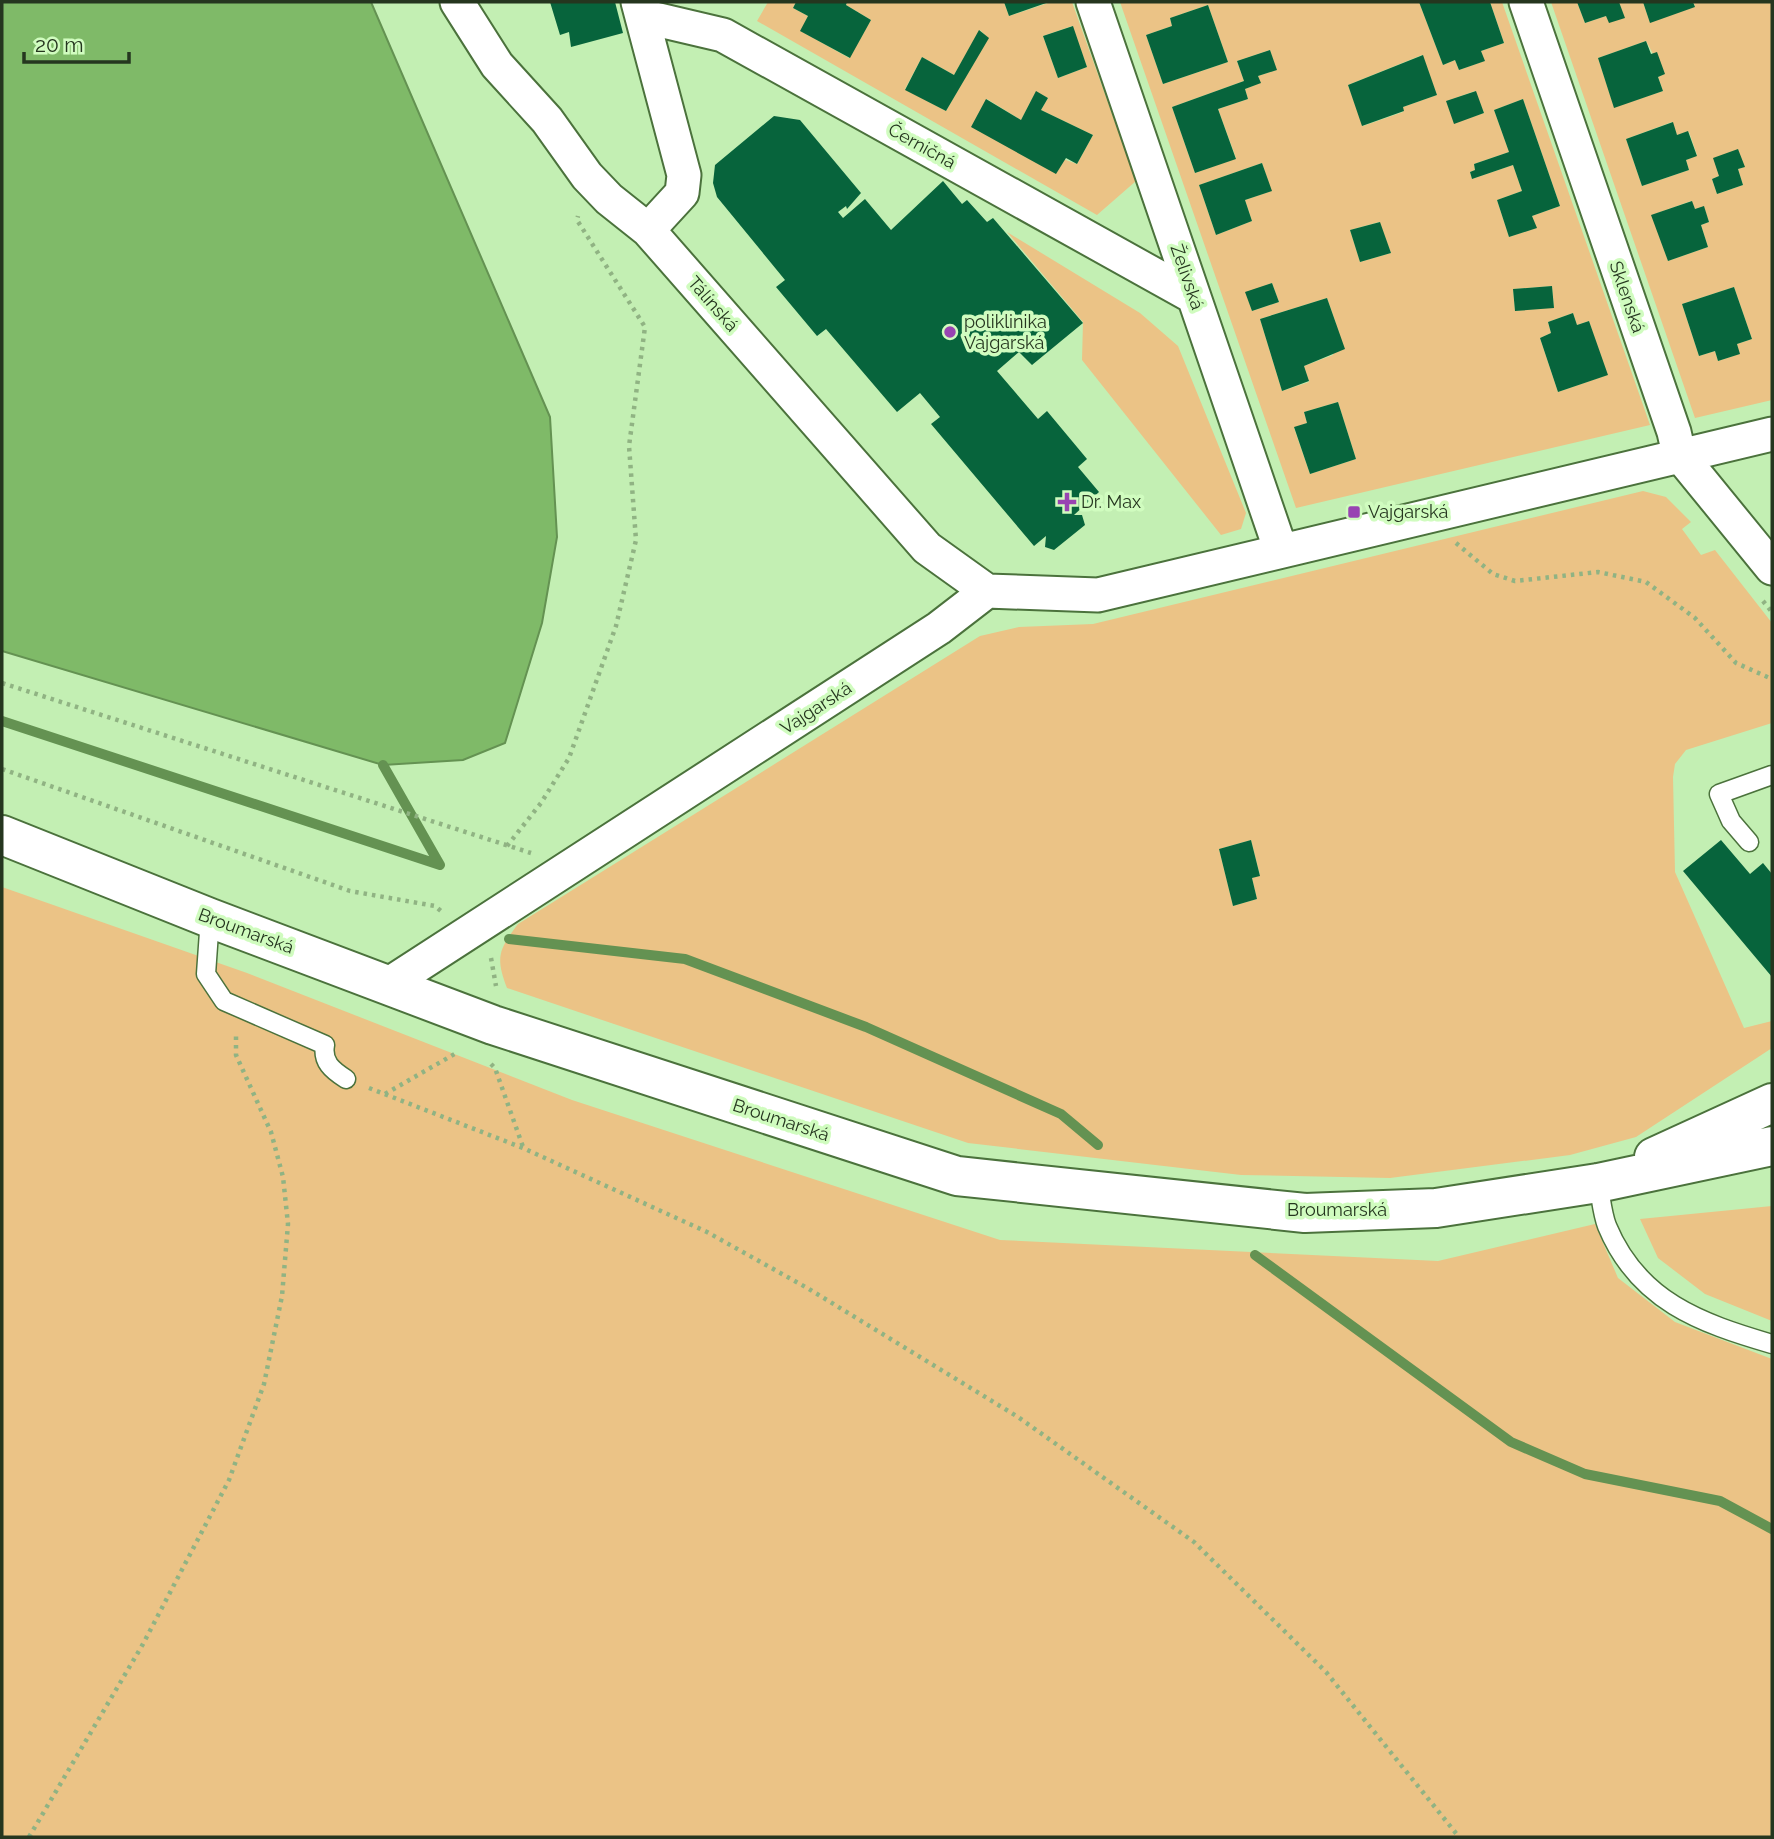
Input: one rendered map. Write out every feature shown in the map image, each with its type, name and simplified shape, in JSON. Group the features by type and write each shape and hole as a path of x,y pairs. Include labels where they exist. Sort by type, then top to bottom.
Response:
{"street":[{"name":"Tálínská","path":"457,2 497,65 547,120 587,176 609,199 648,230 927,548 987,591"},
{"name":"Želivská","path":"1093,2 1281,551"},
{"name":"Sklenská","path":"1526,2 1674,432 1679,454 1764,580"},
{"name":"Černičná","path":"640,9 684,175 682,193 648,230"},
{"name":"Černičná","path":"640,9 723,35 1195,297"},
{"path":"987,591 1098,595 1679,454 1772,434"},
{"name":"Vajgarská","path":"389,984 939,628 987,591"},
{"name":"Broumarská","path":"2,835 210,918 506,1029 957,1176 1305,1213 1436,1208 1598,1183 1772,1146"},
{"name":"Broumarská","path":"1598,1183 1772,1103"}],"lane":[{"path":"1749,842 1731,821 1719,794 1772,775"},
{"path":"210,918 206,974 224,1001 325,1045 324,1053 328,1065 346,1079"},
{"path":"1598,1183 1606,1224 1628,1266 1682,1311 1710,1325 1772,1344"}],"path":[{"path":"507,846 541,803 569,758 616,626 636,540 629,446 645,327 577,220 580,211"},
{"path":"1447,535 1493,574 1515,581 1598,572 1646,582 1695,618 1736,663 1772,679"},
{"path":"1764,580 1772,612"},
{"path":"2,683 573,866"},
{"path":"2,769 349,891 435,906 491,953 493,984 499,991"},
{"path":"29,1837 143,1644 229,1480 264,1384 282,1296 288,1224 283,1177 271,1132 236,1055 236,1024 224,1001"},
{"path":"385,1094 456,1051 468,1054"},
{"path":"488,1062 495,1068 523,1148"},
{"path":"346,1079 523,1148 707,1232 809,1289 1018,1418 1194,1542 1326,1672 1459,1837"}],"shaded area":[{"path":"2,2 371,2 550,417 557,537 542,623 505,743 463,760 383,765 2,651"},
{"path":"768,2 796,2 793,8 808,16 801,31 849,58 871,20 846,5 847,2 1004,2 1009,16 1051,2 1072,2 1136,181 1097,215 757,21","holes":["1072,26 1087,67 1058,78 1043,36","980,30 988,38 946,111 905,89 922,57 954,75","1036,92 1048,98 1041,110 1093,135 1077,164 972,126 987,99 1021,120"]},
{"path":"1120,2 1419,2 1443,65 1455,60 1459,70 1484,61 1481,51 1504,43 1490,2 1502,2 1650,425 1296,508","holes":["1208,5 1228,62 1163,84 1146,35 1172,26 1170,18","1270,50 1276,70 1258,76 1260,83 1245,89 1248,99 1218,109 1236,158 1195,173 1172,107 1244,81 1237,61","1422,55 1437,95 1403,107 1403,112 1363,126 1348,85","1475,91 1484,113 1454,123 1447,101","1523,99 1560,206 1532,216 1536,228 1509,237 1497,200 1522,191 1513,165 1472,179 1470,172 1475,170 1474,164 1509,152 1494,110","1262,163 1271,191 1245,200 1252,221 1216,235 1199,185","1379,222 1391,253 1360,262 1350,230","1272,283 1279,302 1252,311 1246,293","1552,286 1554,307 1515,311 1513,289","1327,298 1336,323 1333,355 1304,366 1309,382 1282,391 1260,319","1573,313 1577,325 1589,321 1607,375 1558,392 1540,338 1551,333 1548,322","1338,402 1356,459 1310,474 1294,428 1307,423 1304,412"]},
{"path":"1551,2 1577,2 1585,23 1606,16 1624,17 1619,2 1643,2 1650,22 1695,6 1693,2 1772,2 1772,400 1695,418","holes":["1646,41 1664,74 1658,77 1663,91 1614,107 1598,58","1672,122 1677,135 1689,132 1697,155 1686,160 1689,170 1642,186 1626,139","1738,150 1744,167 1738,169 1743,185 1717,194 1712,179 1719,176","1691,201 1695,209 1704,207 1709,222 1701,225 1708,247 1668,261 1652,215","1734,287 1752,339 1737,344 1739,354 1718,361 1715,351 1699,356 1682,304"]},
{"path":"1007,232 1140,313 1178,346 1246,513 1241,529 1221,535 1082,360 1083,322"},
{"path":"1643,491 1666,497 1691,522 1682,529 1701,555 1715,550 1772,623 1772,723 1686,750 1675,764 1673,777 1675,872 1744,1028 1772,1021 1772,1048 1636,1137 1570,1155 1390,1178 1241,1175 968,1143 507,988 501,968 501,954 518,924 980,636 1019,627 1093,624","holes":["1251,840 1260,875 1252,878 1257,899 1233,906 1219,849"]},
{"path":"2,887 247,973 572,1100 1000,1240 1438,1261 1595,1224 1618,1278 1675,1322 1772,1359 1772,1837 2,1837"},
{"path":"1772,1206 1772,1321 1705,1294 1658,1258 1640,1219"}],"building":[{"path":"550,2 615,2 623,33 571,47 569,32 560,35"},
{"path":"796,2 847,2 846,5 871,20 850,58 800,31 808,16 793,8"},
{"path":"1004,2 1049,2 1009,16"},
{"path":"1419,2 1490,2 1504,43 1481,51 1485,61 1459,70 1455,60 1443,65"},
{"path":"1577,2 1619,2 1625,18 1609,23 1606,16 1585,23"},
{"path":"1643,2 1693,2 1695,7 1650,23"},
{"path":"1208,5 1228,62 1163,84 1146,35 1172,26 1170,18"},
{"path":"1073,26 1087,67 1058,78 1043,36"},
{"path":"979,30 989,38 946,111 905,90 922,57 954,75"},
{"path":"1646,41 1651,54 1657,52 1665,74 1658,77 1663,91 1614,108 1598,58"},
{"path":"1270,50 1277,70 1258,76 1261,83 1245,89 1248,99 1218,109 1236,159 1195,173 1172,107 1244,81 1237,61"},
{"path":"1423,55 1437,95 1403,107 1404,111 1362,126 1348,85"},
{"path":"1036,91 1048,98 1041,110 1093,135 1077,164 1066,158 1056,174 971,127 986,99 1021,120"},
{"path":"1476,91 1484,113 1454,124 1446,101"},
{"path":"1523,99 1560,206 1532,216 1537,228 1509,237 1497,200 1522,191 1513,165 1472,179 1470,172 1475,170 1474,164 1509,152 1494,110"},
{"name":"poliklinika Vajgarská","path":"774,116 800,120 861,193 847,209 846,206 838,212 843,218 865,199 891,230 943,181 962,204 967,200 987,222 993,218 1083,323 1032,365 1019,352 997,371 1038,419 1047,411 1087,459 1078,467 1099,492 1074,515 1082,515 1085,525 1054,550 1045,547 1046,536 1034,546 931,424 940,417 920,393 897,412 826,329 817,336 776,287 785,280 717,197 713,183 715,165"},
{"path":"1673,122 1677,135 1688,131 1697,156 1686,160 1689,170 1642,186 1626,139"},
{"path":"1738,149 1745,167 1738,169 1743,185 1717,194 1712,179 1719,176 1713,158"},
{"path":"1262,163 1272,191 1245,200 1252,221 1216,235 1199,185"},
{"path":"1692,201 1695,209 1704,206 1709,222 1701,225 1708,247 1668,261 1651,215"},
{"path":"1380,222 1391,253 1360,262 1350,230"},
{"path":"1272,283 1279,302 1252,311 1245,292"},
{"path":"1552,286 1554,308 1515,311 1513,289"},
{"path":"1734,287 1752,339 1737,344 1740,354 1718,361 1715,351 1699,356 1682,304"},
{"path":"1327,298 1345,349 1304,366 1309,381 1282,391 1260,319"},
{"path":"1573,313 1577,325 1589,321 1608,375 1558,392 1540,338 1551,333 1548,322"},
{"path":"1338,402 1356,459 1310,474 1294,427 1307,423 1304,412"},
{"path":"1251,840 1260,876 1252,878 1257,899 1233,906 1219,849"},
{"path":"1721,840 1750,874 1763,863 1772,874 1772,977 1683,871"}],"waterway":[{"path":"2,721 440,865"},
{"path":"383,765 440,865"},
{"path":"509,939 685,959 866,1027 1061,1114 1098,1145"},
{"path":"1255,1255 1511,1442 1585,1474 1720,1501 1772,1529"}],"place":[{"name":"poliklinika Vajgarská","path":"950,332"},
{"name":"Dr. Max","path":"1067,502"},
{"name":"Vajgarská","path":"1354,512"}]}
